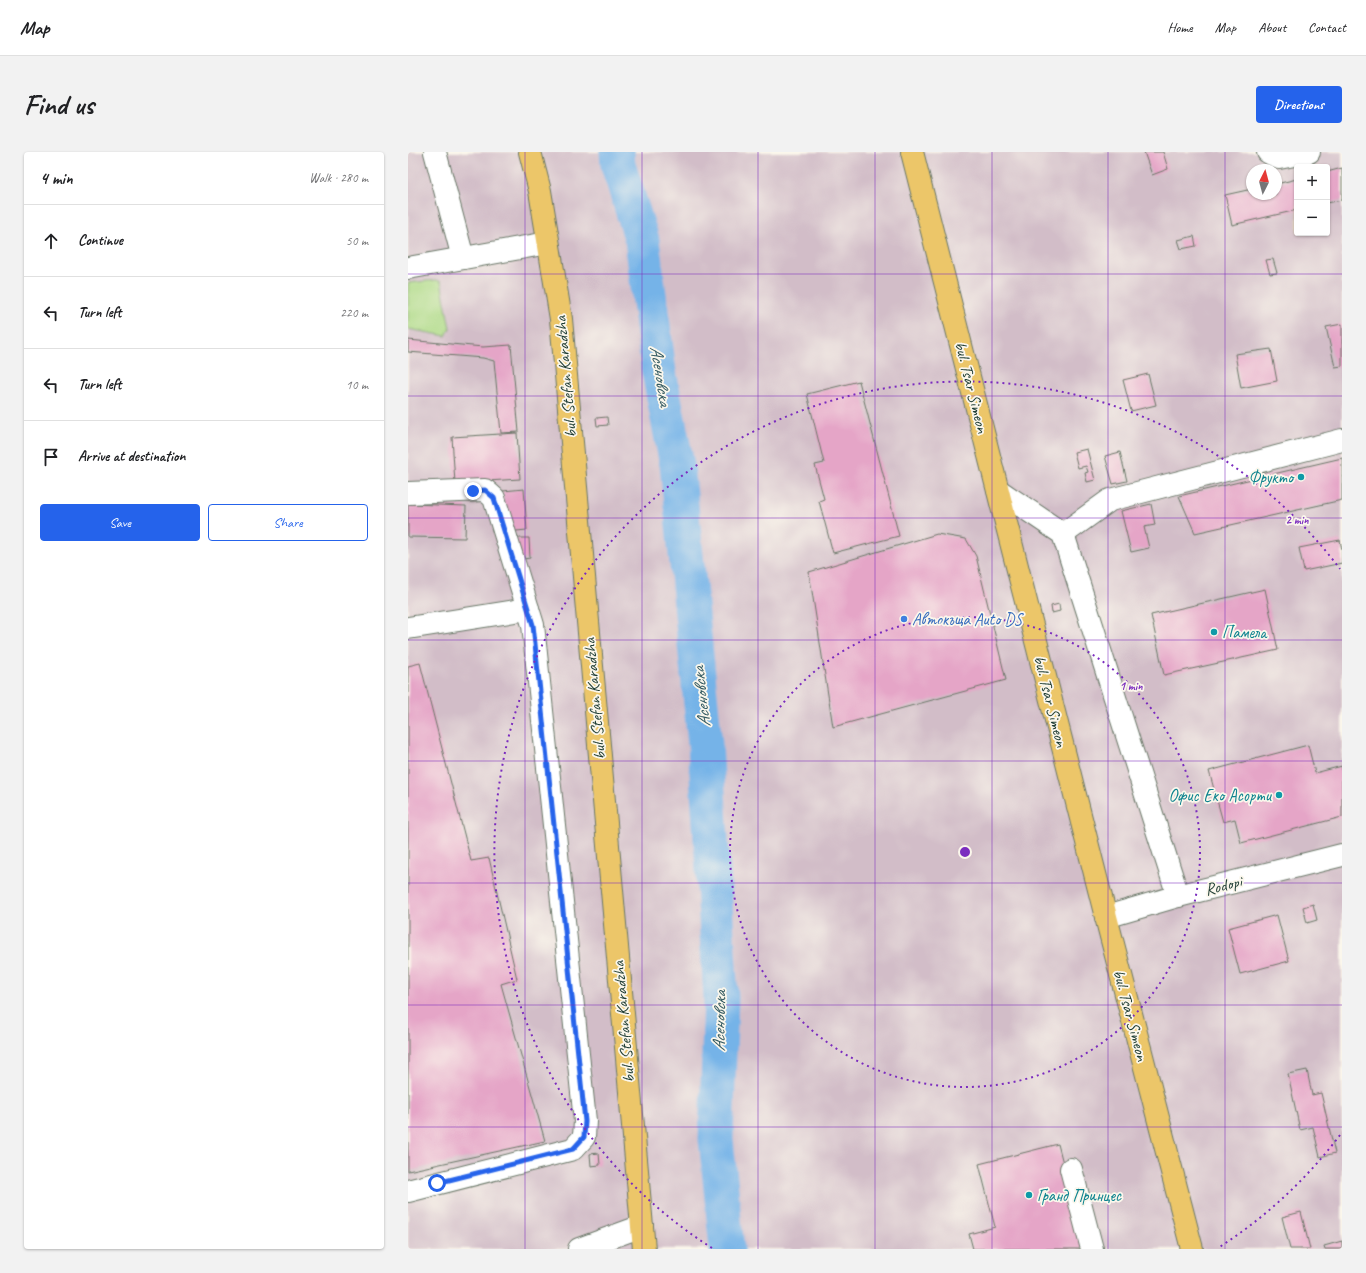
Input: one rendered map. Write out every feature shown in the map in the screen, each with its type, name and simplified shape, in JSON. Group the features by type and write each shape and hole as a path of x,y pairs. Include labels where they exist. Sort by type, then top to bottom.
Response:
{"main road":[{"name":"bul. Stefan Karadzha","path":"530,152 540,191 561,319 644,1249"},
{"name":"bul. Tsar Simeon","path":"912,152 1106,917 1192,1249"}],"street":[{"path":"436,152 463,258"},
{"path":"1268,152 1279,158 1308,152"},
{"path":"408,268 548,243"},
{"path":"1063,534 1110,500 1342,440"},
{"path":"408,493 485,490 494,498 533,625 585,1121 584,1137 573,1149 408,1191"},
{"path":"998,490 1063,534 1178,896"},
{"path":"408,628 528,609"},
{"name":"Rodopi","path":"1106,917 1178,896 1342,855"},
{"path":"1071,1169 1092,1249"},
{"path":"579,1249 642,1226"}],"shaded area":[{"path":"408,152 1342,152 1342,1249 408,1249"}],"green space":[{"path":"437,280 441,282 450,328 446,336 408,329 408,283"}],"building":[{"path":"1144,152 1163,152 1168,169 1152,175"},
{"path":"1342,168 1342,200 1330,202 1330,200 1330,171"},
{"path":"1294,180 1294,211 1232,225 1225,195 1246,190 1246,200 1282,200 1282,183"},
{"path":"1194,236 1196,246 1181,249 1178,240"},
{"path":"1273,259 1277,273 1270,274 1266,260"},
{"path":"1342,324 1342,366 1335,367 1326,327"},
{"path":"408,340 483,347 511,345 519,432 501,433 494,361 483,358 408,352"},
{"path":"1271,349 1277,381 1241,388 1235,354"},
{"path":"1148,374 1156,405 1131,411 1123,380"},
{"path":"859,381 899,536 833,553 819,501 824,499 815,465 824,463 807,394"},
{"path":"607,417 608,425 597,426 596,418"},
{"path":"517,433 520,479 455,483 452,437"},
{"path":"1087,449 1095,480 1087,482 1085,473 1088,472 1086,466 1078,468 1074,452"},
{"path":"1120,452 1127,481 1113,484 1105,456"},
{"name":"Фрукто","path":"1342,458 1342,500 1195,533 1179,496"},
{"path":"524,489 527,530 506,532 503,491"},
{"path":"408,504 466,506 465,538 408,537"},
{"path":"1151,504 1155,525 1144,527 1149,548 1131,552 1121,511"},
{"name":"Автокъща Auto DS","path":"937,534 966,539 976,556 1006,680 833,727 809,572"},
{"path":"515,538 529,538 530,558 517,560"},
{"path":"1340,540 1342,563 1304,571 1299,548"},
{"name":"Памела","path":"1265,589 1278,650 1164,675 1151,615"},
{"path":"1059,604 1060,611 1052,613 1051,606"},
{"path":"420,663 471,861 489,858 517,979 501,984 545,1141 408,1171 408,666"},
{"name":"Офис Еко Асорти","path":"1308,745 1315,773 1342,766 1342,817 1241,843 1235,819 1223,822 1209,771"},
{"path":"1313,904 1317,920 1307,923 1303,907"},
{"path":"1277,915 1289,961 1240,974 1228,928"},
{"path":"1307,1070 1312,1095 1321,1093 1335,1153 1320,1157 1313,1127 1300,1130 1288,1074"},
{"name":"Гранд Принцес","path":"1058,1144 1085,1249 973,1249 969,1234 995,1227 979,1164"},
{"path":"599,1153 600,1165 591,1166 590,1154"},
{"path":"1301,1212 1310,1249 1290,1249 1282,1217"},
{"path":"1342,1241 1342,1249 1325,1249 1324,1246"}],"waterway":[{"name":"Асеновска","path":"617,152 618,165 642,240 659,372 677,465 705,744 721,998 716,1139 727,1249"}],"place":[{"name":"Фрукто","path":"1301,477"},
{"name":"Автокъща Auto DS","path":"904,619"},
{"name":"Памела","path":"1214,632"},
{"name":"Офис Еко Асорти","path":"1279,795"},
{"name":"Гранд Принцес","path":"1029,1195"}],"route":[{"path":"437,1183 573,1149 584,1137 585,1121 533,625 494,498 485,490 473,491"}]}
